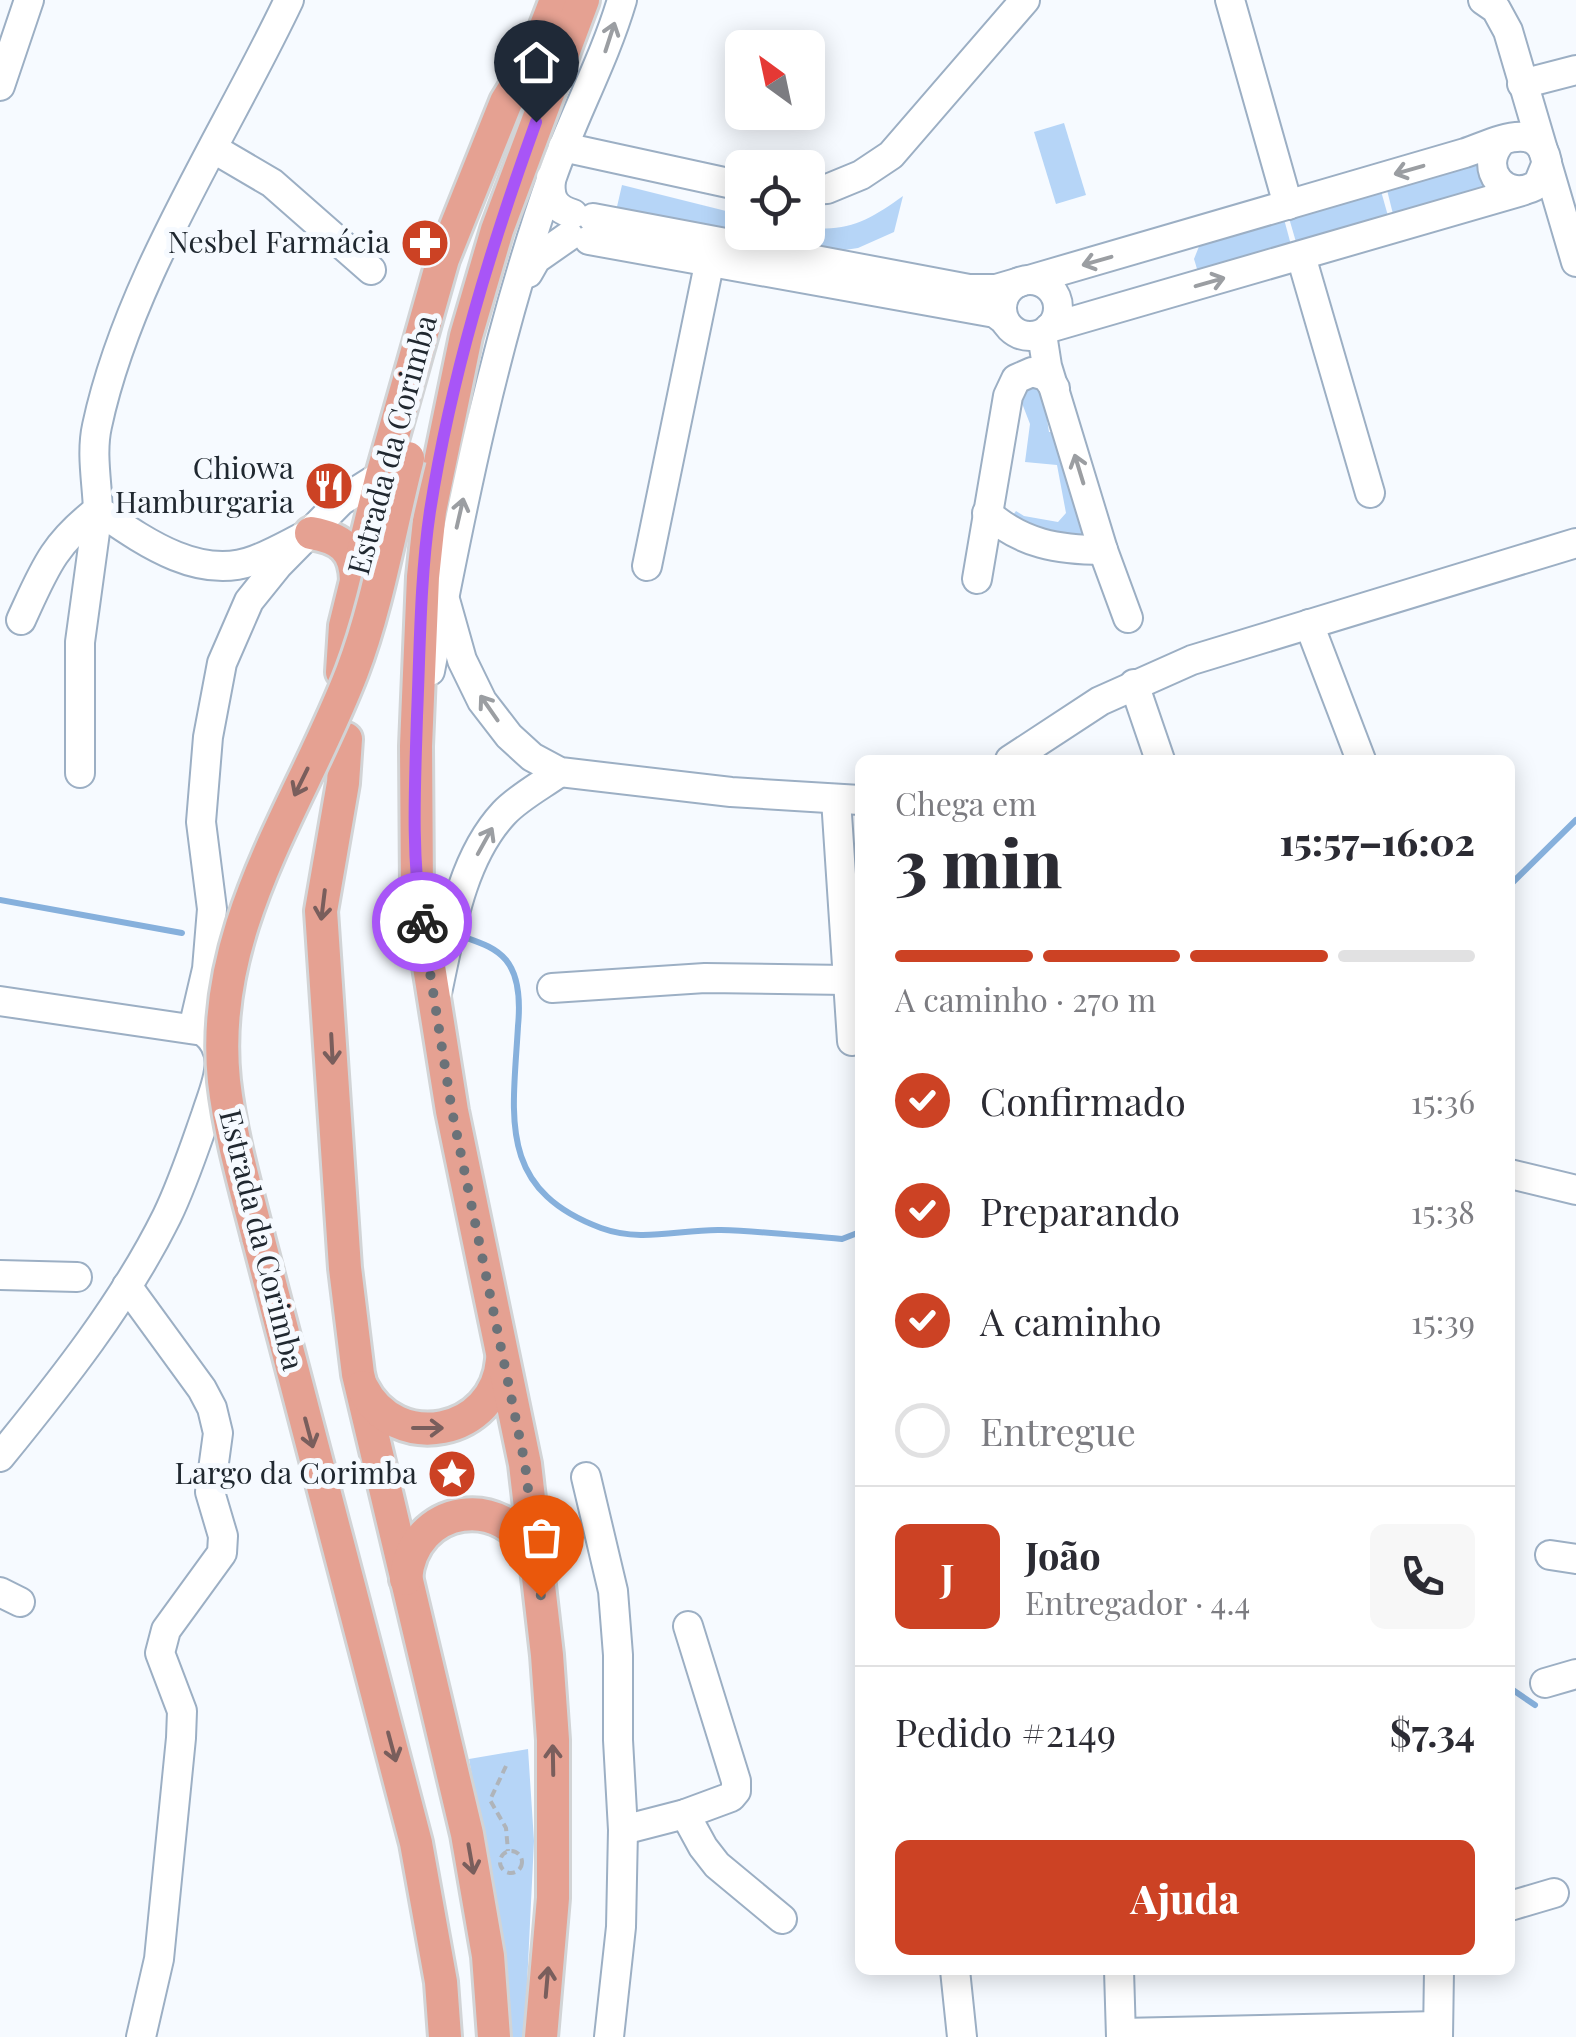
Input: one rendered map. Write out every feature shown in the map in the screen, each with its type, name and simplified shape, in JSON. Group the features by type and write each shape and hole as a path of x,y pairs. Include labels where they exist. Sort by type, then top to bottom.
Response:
{"main road":[{"name":"Estrada da Corimba","path":"342,672 345,626 356,584 484,186 556,0"},
{"name":"Estrada da Corimba","path":"538,1568 525,1464 452,1111 417,891 416,746 423,576 430,511 466,336 491,248 583,0"},
{"name":"Estrada da Corimba","path":"395,467 352,670 259,871 229,970 224,1078 231,1131 416,1843 441,1982 445,2037"},
{"path":"311,533 332,537 348,547 356,564 356,584"},
{"name":"Estrada da Corimba","path":"346,739 343,782 320,912 344,1268 358,1374 466,1834 488,1956 494,2037"},
{"path":"358,1374 366,1396 392,1420 414,1429 444,1429 470,1418 487,1401 501,1368 501,1345"},
{"path":"408,1594 409,1561 419,1541 435,1526 466,1514 488,1516 508,1524 524,1539 538,1568 553,1740 554,1817 551,1928 541,2037"}],"street":[{"path":"0,86 29,0"},
{"path":"80,773 80,642 98,510 96,427 120,346 142,292 289,0"},
{"path":"416,746 459,518 509,310 552,176 608,48 622,0"},
{"path":"1230,0 1288,205"},
{"path":"1482,0 1503,18 1576,262"},
{"path":"825,189 861,175 890,154 1017,5"},
{"path":"1526,96 1576,70"},
{"path":"552,176 553,201 581,227 969,289 996,289 1506,138 1527,136 1545,154 1542,178 1526,190 1504,187 1492,174 1491,156 1506,138 1522,128 1526,96"},
{"path":"563,147 725,182"},
{"path":"214,149 272,183 371,270"},
{"path":"712,250 996,313 1027,329 1301,256 1526,190 1542,188 1552,193 1558,204"},
{"path":"509,310 536,259 581,227"},
{"path":"647,566 712,250"},
{"path":"1301,256 1370,493"},
{"path":"976,579 1019,349 1027,329 1058,312 1047,286 1025,281 1012,286 1002,301 1027,329 1042,346 1103,550 1128,618"},
{"path":"1008,396 1016,379 1032,372 1046,376 1055,388"},
{"path":"193,1030 207,969 212,909 201,822 208,737 222,663 249,601 278,565 341,501 395,467"},
{"path":"98,510 146,543 186,560 216,567 252,562 311,533"},
{"path":"21,620 53,552 73,529 98,510"},
{"path":"430,511 445,597 462,660 482,701 532,757 560,772 731,792 848,800 847,980 852,1042"},
{"path":"987,513 1004,528 1035,544 1103,550"},
{"path":"1018,755 1100,701 1192,660 1576,543"},
{"path":"1309,624 1359,755"},
{"path":"1134,684 1158,755"},
{"path":"435,1000 458,908 488,832 506,810 560,772"},
{"path":"552,988 705,978 847,980"},
{"path":"0,1000 193,1030 211,1037 222,1066 185,1177 127,1286 0,1457"},
{"path":"1515,1175 1576,1190"},
{"path":"0,1275 77,1277"},
{"path":"127,1286 212,1408 218,1433 210,1492 223,1536 222,1553 166,1630 160,1653 182,1711 181,1738 159,1960 141,2037"},
{"path":"586,1477 613,1592 623,1830 622,1927 609,2037"},
{"path":"623,1830 686,1814 731,1797 736,1790 688,1626"},
{"path":"1545,1683 1576,1674"},
{"path":"686,1814 717,1864 782,1919"},
{"path":"1515,1905 1554,1893"},
{"path":"956,1975 962,2037"},
{"path":"1118,1975 1121,2035 1438,2031 1439,1975"}],"path":[{"path":"506,1766 490,1800 506,1828 508,1851"},
{"path":"508,1851 515,1852 522,1861 520,1868 512,1872 500,1866 502,1855 508,1851"}],"shaded area":[{"path":"1064,123 1086,195 1056,204 1034,132"},
{"path":"1478,163 1485,187 1393,214 1387,190"},
{"path":"622,185 725,211 725,231 616,211"},
{"path":"1381,191 1388,216 1296,242 1289,218"},
{"path":"903,196 894,232 858,248 825,249 825,228 847,226 869,217"},
{"path":"1284,219 1291,245 1198,272 1194,259 1200,244"},
{"path":"1032,385 1042,387 1049,432 1058,432 1084,533 1078,538 1031,531 1013,515 1016,511 1058,522 1066,513 1057,465 1025,462 1030,424 1020,398"},
{"path":"528,1749 534,1841 525,2026 523,2037 506,2037 485,1851 469,1759"}],"waterway":[{"path":"1515,880 1576,820"},
{"path":"0,900 182,933"},
{"path":"467,938 498,952 514,975 519,1000 514,1090 518,1146 527,1171 543,1193 567,1212 601,1228 631,1234 721,1230 842,1239 855,1234"},
{"path":"1515,1691 1535,1705"}],"way so far":[{"path":"422,922 452,1111 525,1464 541,1597"}],"place":[{"name":"Nesbel Farmácia","path":"425,243"},
{"name":"Chiowa Hamburgaria","path":"329,486"},
{"name":"Largo da Corimba","path":"452,1474"}],"route":[{"path":"422,922 417,891 416,746 423,576 430,511 466,336 496,230 536,122"}]}
